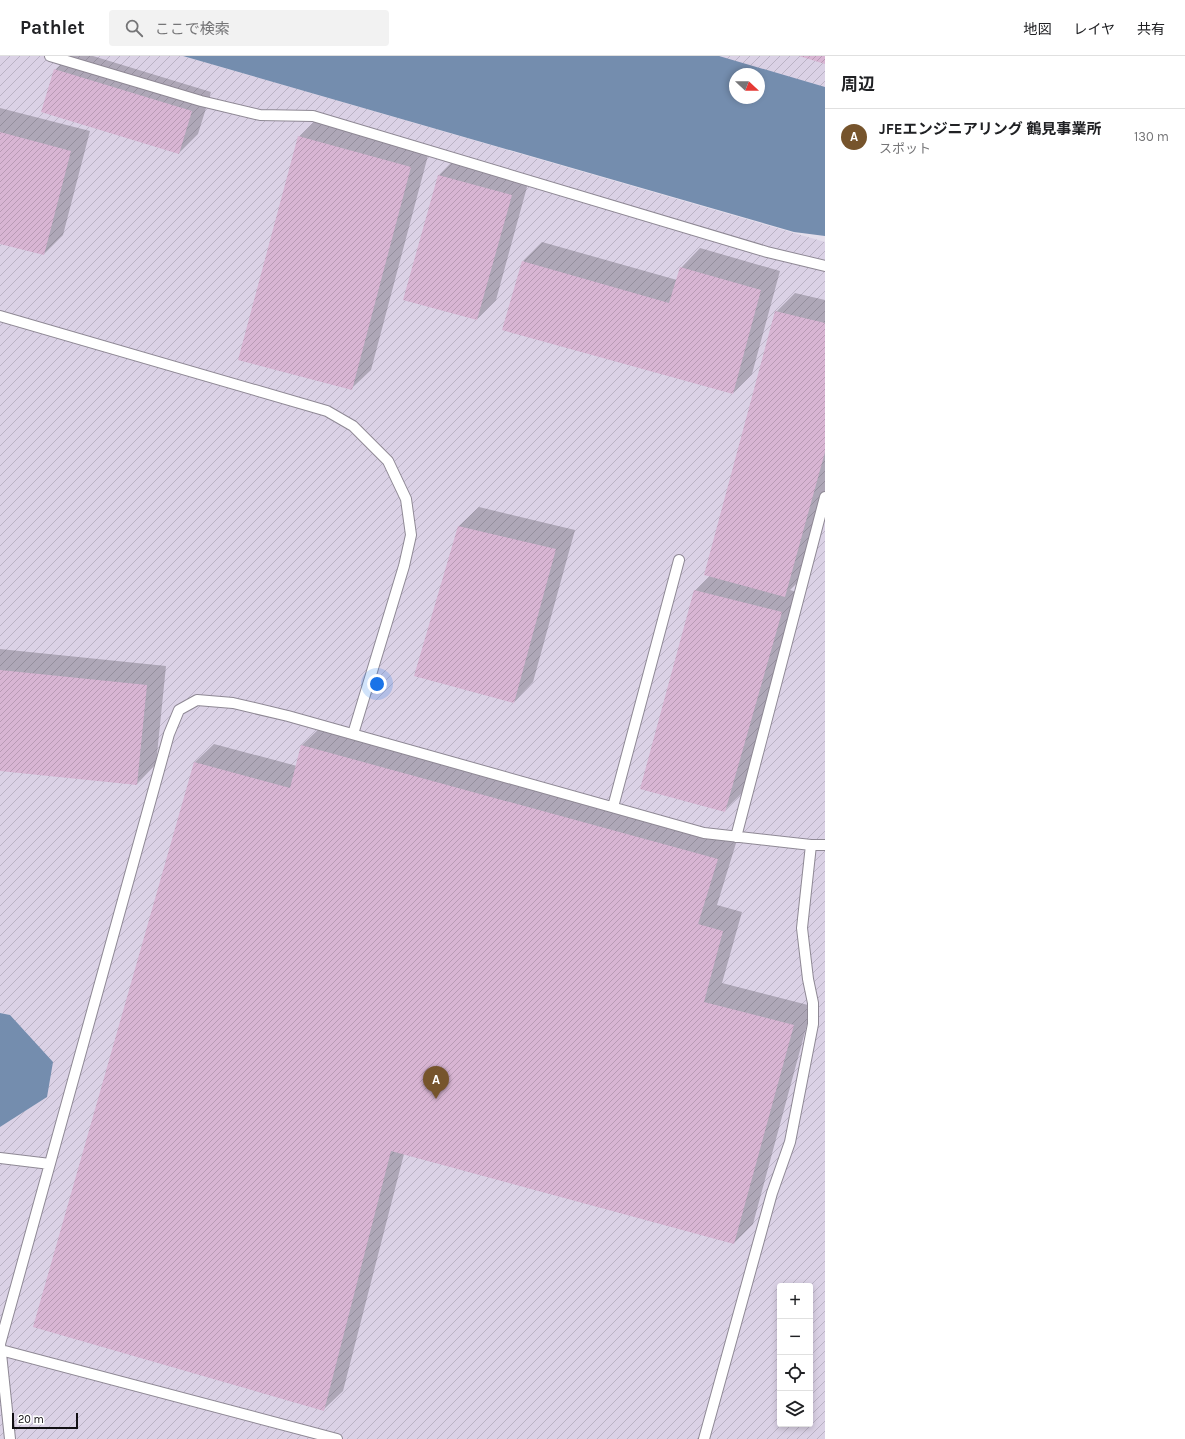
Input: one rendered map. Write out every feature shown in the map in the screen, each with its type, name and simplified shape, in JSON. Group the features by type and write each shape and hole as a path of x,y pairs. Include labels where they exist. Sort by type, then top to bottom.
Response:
{"lane":[{"path":"50,56 200,101 260,115 313,116 767,252 825,266"},
{"path":"0,316 326,411 353,426 388,461 406,499 411,535 404,566 352,734"},
{"path":"736,836 825,497"},
{"path":"613,807 678,560"},
{"path":"10,1439 0,1344 169,734 179,710 197,700 233,703 288,716 704,833 811,845 825,845"},
{"path":"704,1439 772,1193 790,1142 813,1024 813,1002 808,980 802,928 811,845"},
{"path":"0,1158 50,1164"},
{"path":"0,1350 337,1439"}],"shaded area":[{"path":"0,56 183,56 825,242 825,1439 0,1439 0,1127 47,1097 10,1015 0,1013"},
{"path":"702,56 825,56 825,90 765,73 765,68 745,68"}],"water":[{"path":"183,56 719,56 760,68 729,68 729,104 765,104 765,69 825,87 825,236 794,232"},
{"path":"0,1013 10,1015 53,1062 47,1097 0,1127"}],"building":[{"path":"799,56 825,56 825,64"},
{"path":"54,69 192,111 179,154 41,112"},
{"path":"0,132 71,151 44,255 0,244"},
{"path":"298,136 411,167 352,390 238,360"},
{"path":"438,175 512,195 477,320 403,300"},
{"path":"522,261 669,303 680,267 761,290 733,394 502,330"},
{"path":"775,311 825,323 825,452 785,597 704,575"},
{"path":"458,526 556,549 514,703 414,676"},
{"path":"694,590 782,612 725,812 640,789"},
{"path":"0,670 147,685 137,785 0,771"},
{"path":"301,745 718,859 698,924 723,931 704,1002 794,1025 734,1244 391,1151 324,1411 33,1327 194,762 290,788"}],"place":[{"name":"JFEエンジニアリング 鶴見事業所","path":"436,1099"}]}
